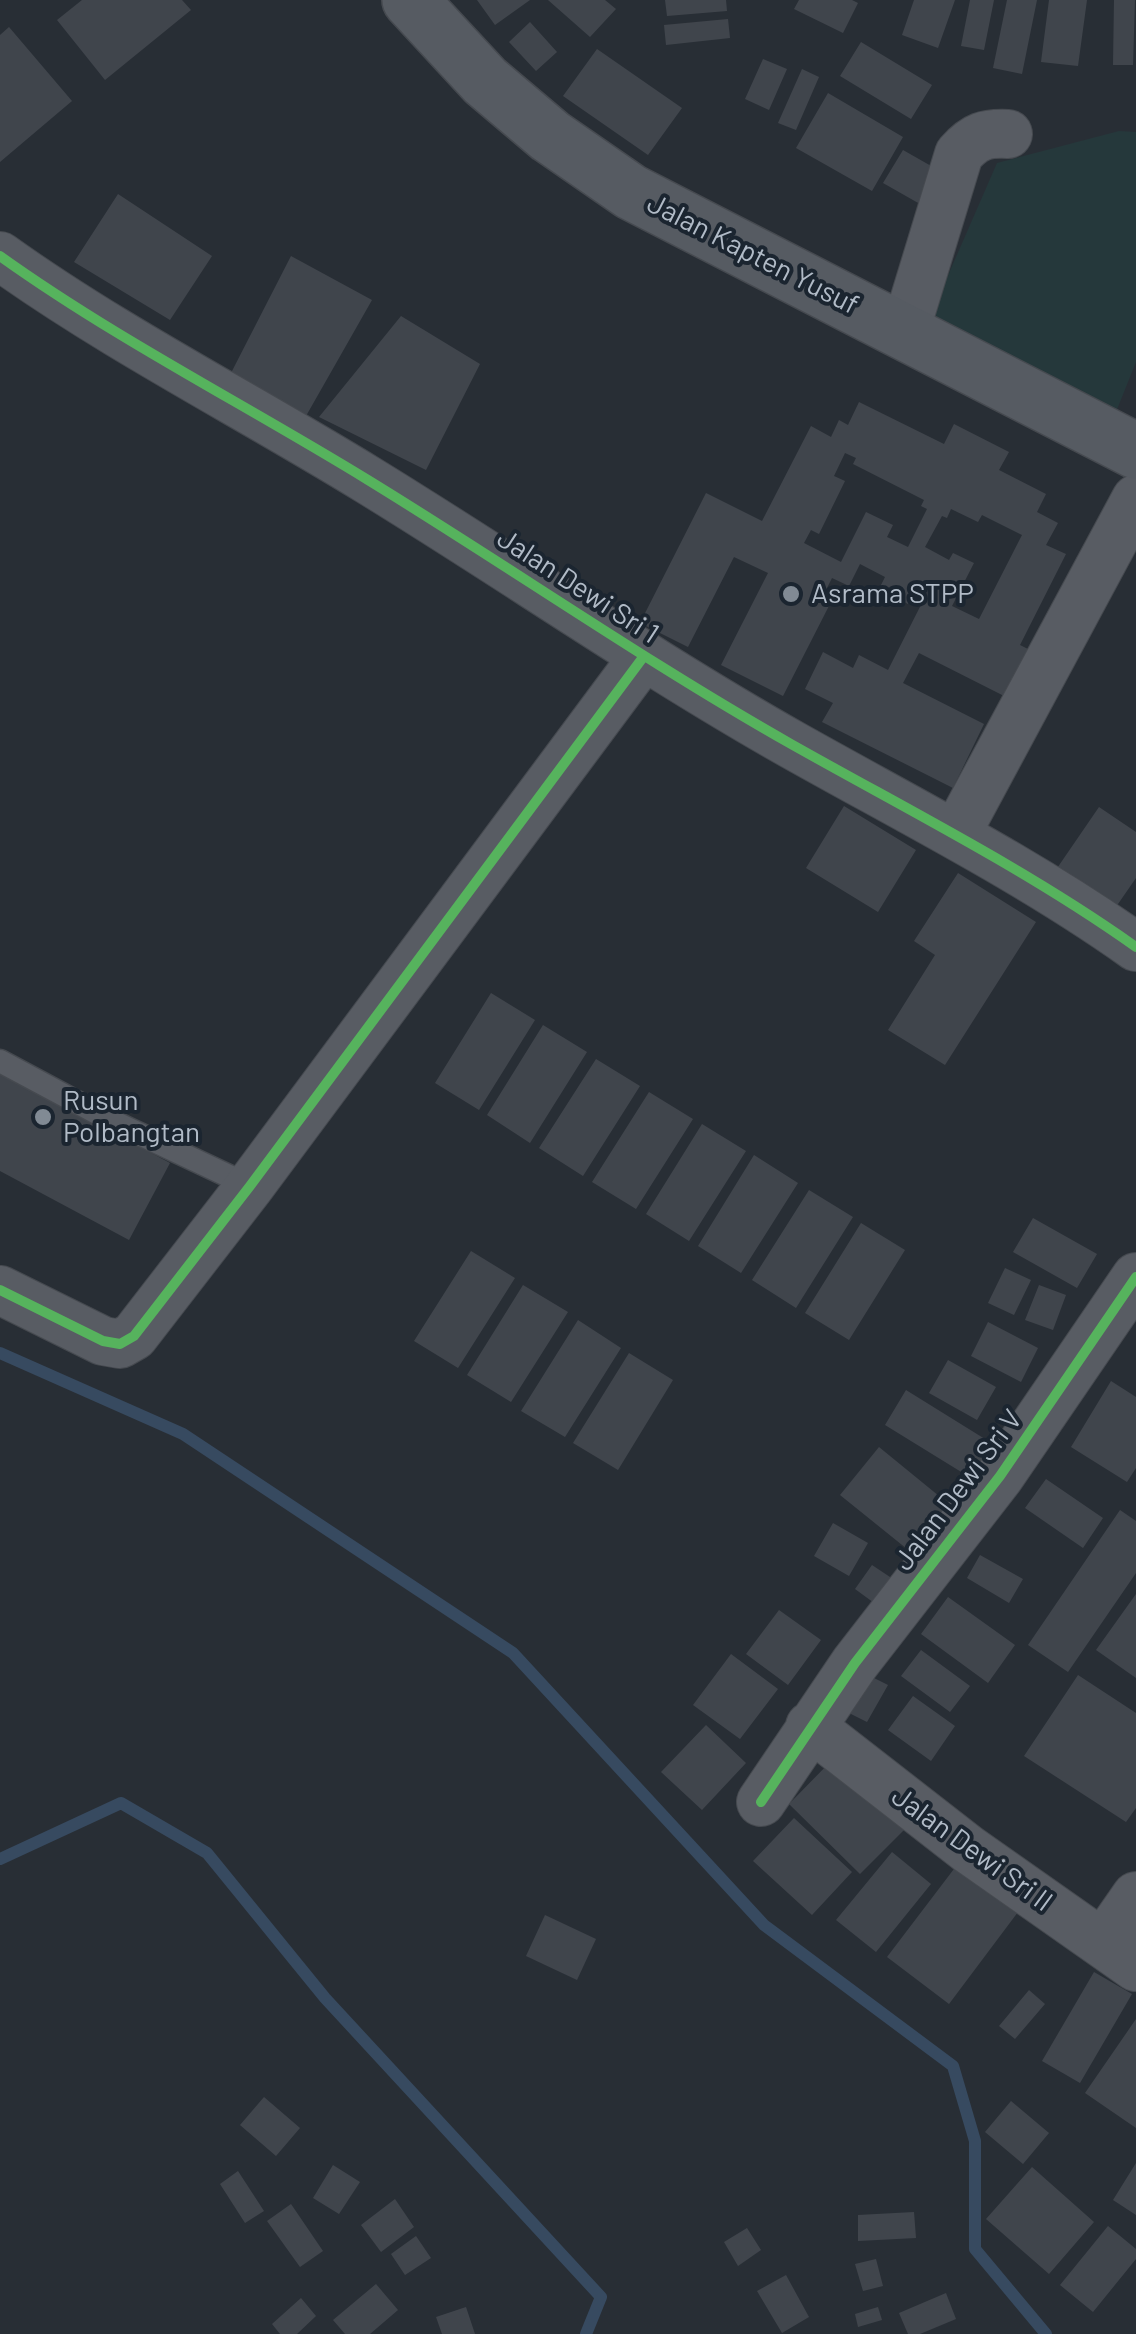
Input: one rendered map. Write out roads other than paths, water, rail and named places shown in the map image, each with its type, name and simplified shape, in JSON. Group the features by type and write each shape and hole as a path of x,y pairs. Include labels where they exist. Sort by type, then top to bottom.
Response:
{"main road":[{"name":"Jalan Kapten Yusuf","path":"410,0 485,81 550,136 631,192 1136,450"}],"street":[{"path":"905,331 959,154 972,139 986,133 1008,134"},
{"name":"Jalan Dewi Sri 1","path":"0,256 476,546 644,656 790,744 1049,886 1136,947"},
{"path":"956,834 1136,500"},
{"path":"0,1290 103,1341 120,1344 134,1336 644,656"},
{"name":"Jalan Dewi Sri V","path":"761,1802 810,1726 1000,1476 1136,1277"},
{"name":"Jalan Dewi Sri II","path":"810,1726 968,1850 1120,1954"},
{"path":"1120,1954 1136,1896"}],"lane":[{"path":"0,1061 114,1122 250,1186"}],"waterway":[{"path":"0,1353 183,1434 513,1653 764,1925 953,2066 975,2141 975,2249 1046,2334"},
{"path":"0,1859 121,1803 207,1853 325,1998 601,2297 586,2334"}],"place":[{"name":"Asrama STPP","path":"791,594"},
{"name":"Rusun Polbangtan","path":"43,1117"}]}
